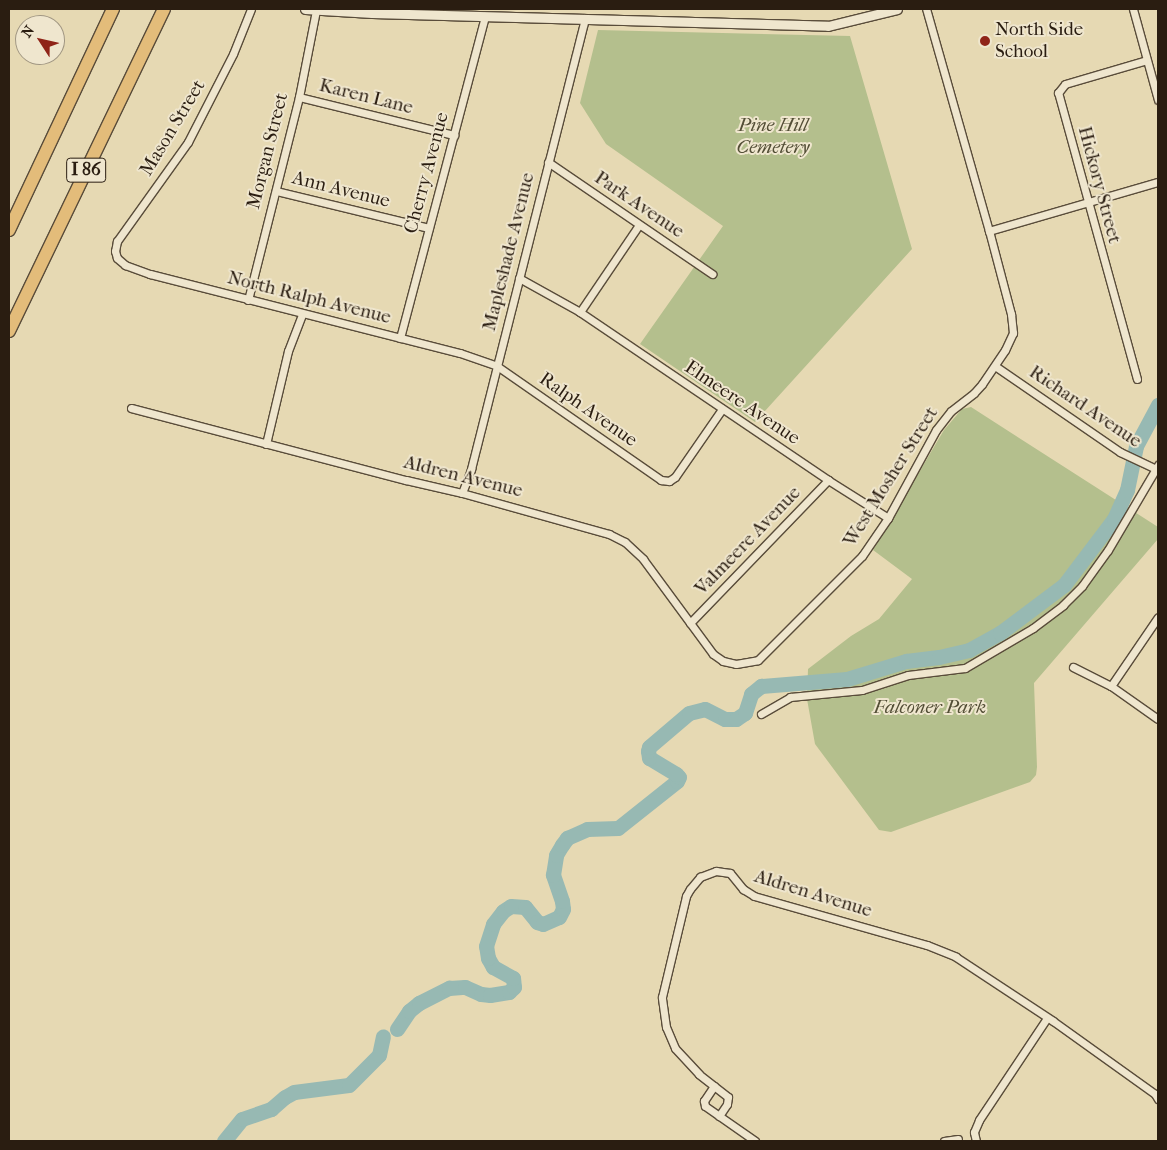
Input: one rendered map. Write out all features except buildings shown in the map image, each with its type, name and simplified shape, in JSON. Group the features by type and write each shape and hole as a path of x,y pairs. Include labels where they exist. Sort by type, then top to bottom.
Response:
{"highway":[{"name":"I 86","path":"9,230 113,9"},
{"name":"I 86","path":"9,331 164,9"}],"street":[{"name":"Mason Street","path":"116,257 115,246 117,241 184,148 201,119 233,54 251,9"},
{"path":"305,9 828,26 897,9"},
{"name":"West Mosher Street","path":"732,664 750,663 765,654 862,556 888,518 936,430 951,411 974,393 995,366 1010,341 1013,324 989,230 926,9"},
{"path":"1132,9 1158,100"},
{"name":"Morgan Street","path":"248,300 299,97 316,10"},
{"name":"Cherry Avenue","path":"400,338 485,16"},
{"name":"Mapleshade Avenue","path":"462,493 471,468 585,18"},
{"name":"Hickory Street","path":"1137,379 1058,98 1060,88 1065,84 1147,60"},
{"name":"Karen Lane","path":"299,97 454,135"},
{"name":"Park Avenue","path":"548,162 712,274"},
{"path":"989,230 1158,182"},
{"name":"Ann Avenue","path":"276,190 429,228"},
{"path":"580,312 639,225"},
{"name":"North Ralph Avenue","path":"116,257 125,265 150,274 400,338 497,366"},
{"name":"Elmeere Avenue","path":"519,278 580,312 828,480 888,518"},
{"path":"266,444 288,351 302,314"},
{"name":"Ralph Avenue","path":"497,366 661,480 669,480 675,477 722,409"},
{"name":"Richard Avenue","path":"995,366 1128,456 1140,463 1157,468"},
{"name":"Aldren Avenue","path":"131,408 462,493 609,534 625,542 643,559 713,654 732,664"},
{"path":"761,714 790,697 862,690 908,675 964,668 1033,628 1063,605 1082,586 1108,550 1157,468"},
{"name":"Valmeere Avenue","path":"690,623 828,480"},
{"path":"1111,686 1158,617"},
{"path":"1073,667 1111,686 1158,719"},
{"name":"Aldren Avenue","path":"719,1116 728,1102 728,1097 699,1074 675,1048 664,1019 662,997 686,896 695,882 709,872 728,872 736,878 743,889 754,896 947,952 992,980 1157,1096"},
{"path":"976,1141 974,1132 979,1120 1047,1018"},
{"path":"714,1086 703,1104 755,1141"},
{"path":"944,1141 958,1139"}],"green space":[{"name":"Pine Hill Cemetery","path":"598,30 850,36 912,249 755,422 640,344 723,226 606,144 580,103"},
{"name":"Falconer Park","path":"971,407 1158,527 1158,539 1034,683 1037,767 1036,775 1030,782 891,832 879,830 815,744 807,699 808,669 851,636 879,619 912,579 873,550 944,430 962,409"}],"waterway":[{"path":"397,1029 409,1011 419,1003 449,988 465,987 481,994 490,995 509,992 514,987 513,978 493,967 488,958 486,946 493,924 503,911 511,906 525,907 537,922 543,924 559,917 563,909 562,901 553,875 556,855 562,845 567,838 587,829 618,828 677,781 679,777 649,758 648,751 649,747 689,713 705,709 725,719 736,719 745,713 751,694 761,686 847,679 906,661 939,657 969,650 1000,633 1064,585 1114,519 1127,490 1136,446 1158,405"},
{"path":"224,1141 242,1119 271,1109 294,1092 349,1085 379,1055 383,1036"}],"place":[{"name":"North Side School","path":"985,41"}]}
